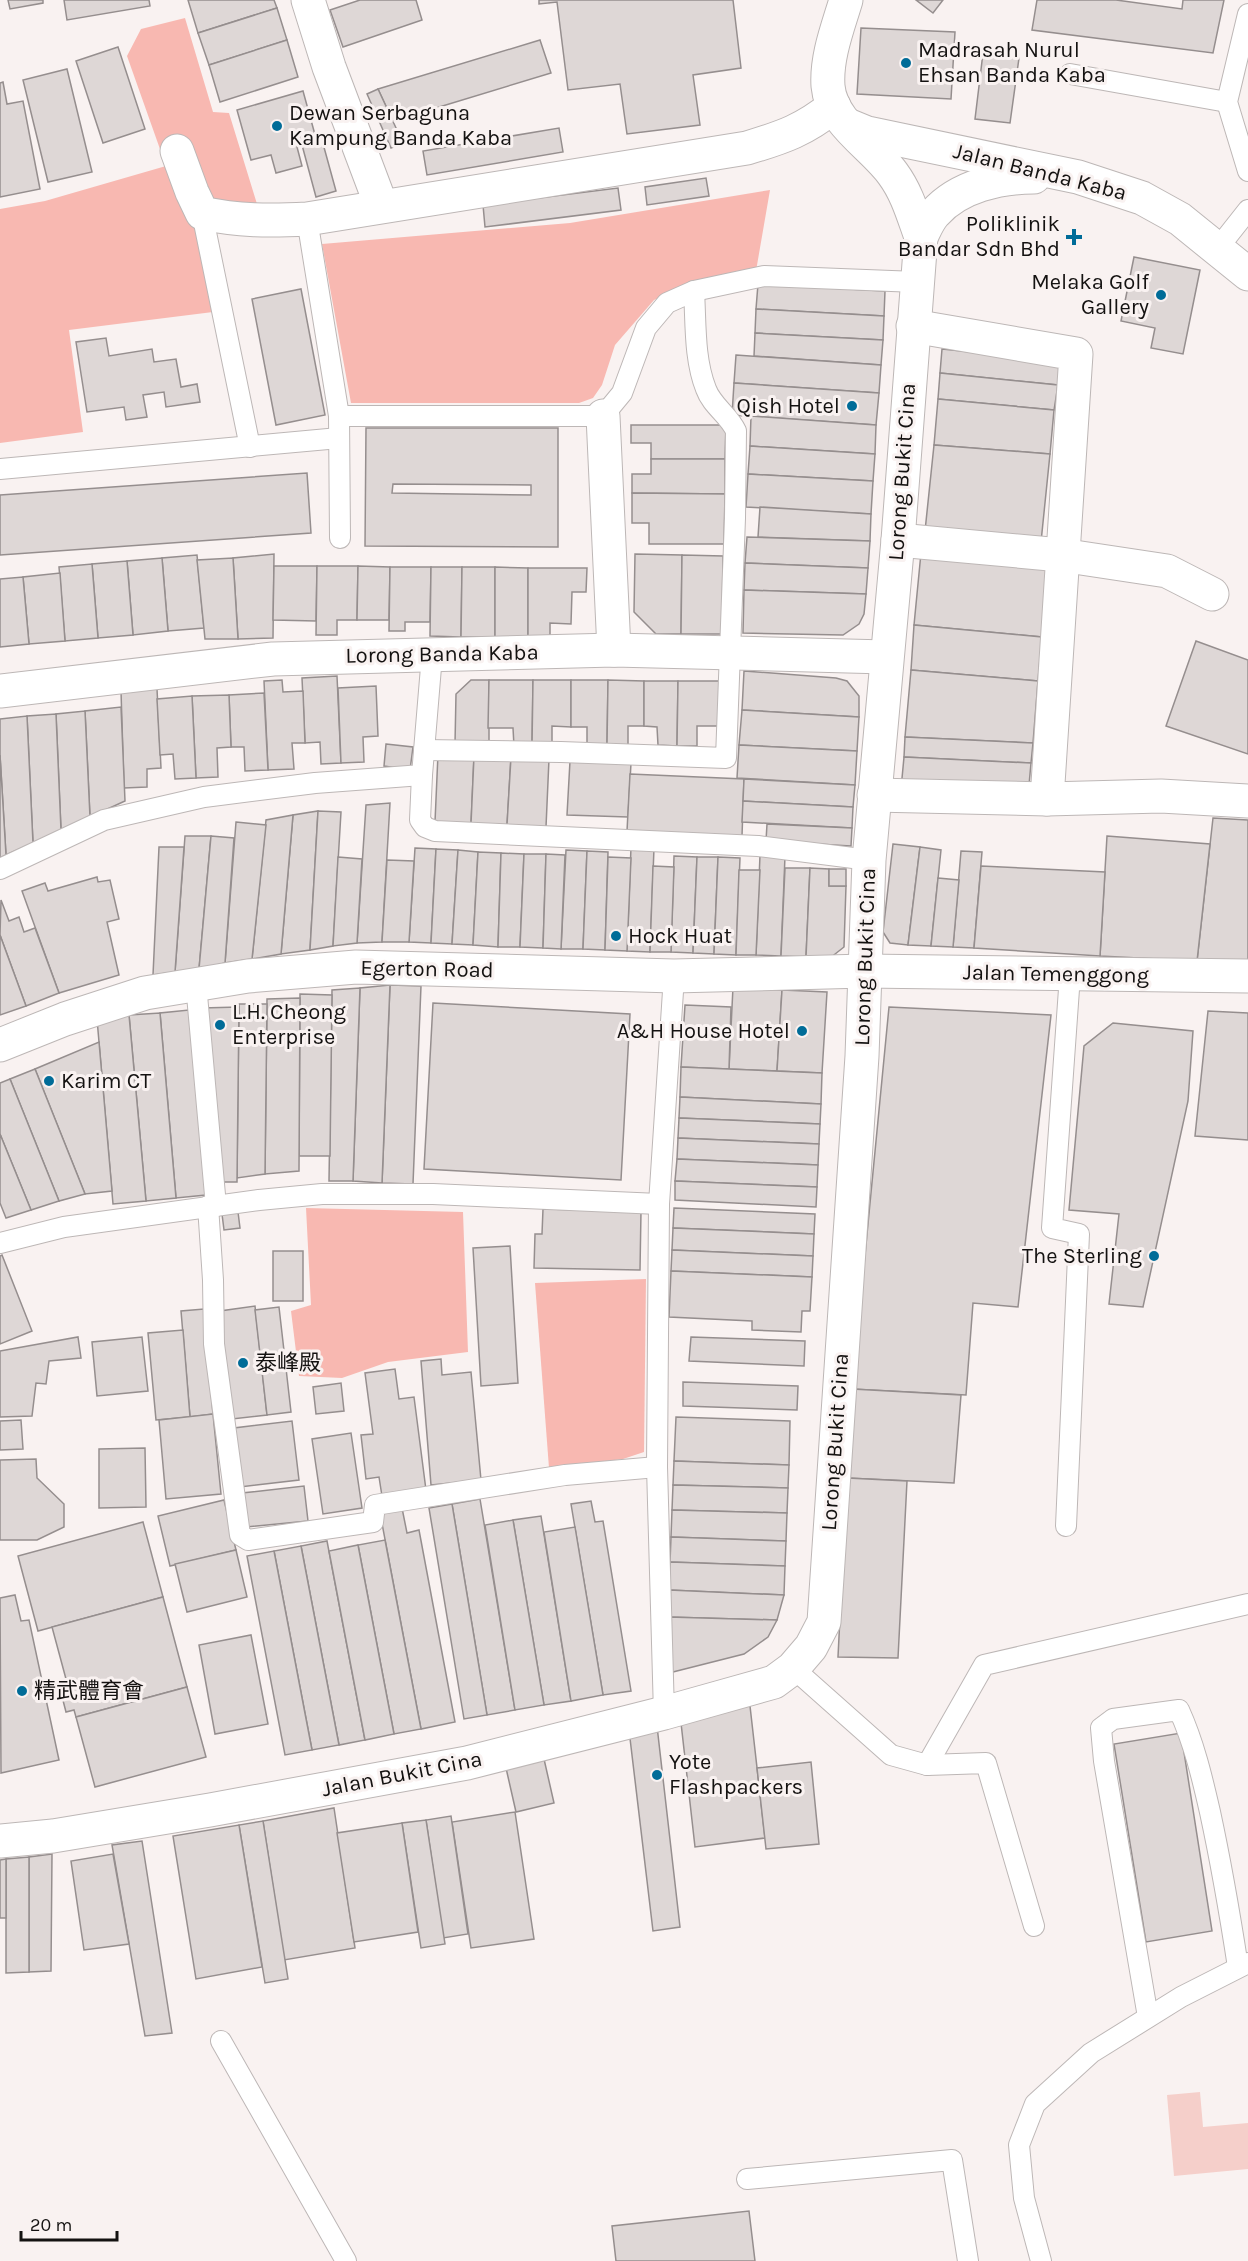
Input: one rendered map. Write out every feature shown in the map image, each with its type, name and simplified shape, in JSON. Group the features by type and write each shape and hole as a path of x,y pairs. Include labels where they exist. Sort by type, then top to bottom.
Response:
{"street":[{"path":"308,0 329,67 381,205"},
{"path":"177,151 202,213 261,222 307,219 381,205 747,148 786,137 813,122 840,115 828,88 828,67 846,0"},
{"name":"Jalan Banda Kaba","path":"840,115 867,133 1078,177 1142,198 1180,219 1248,274"},
{"name":"Lorong Bukit Cina","path":"840,115 893,173 907,196 921,237"},
{"name":"Lorong Bukit Cina","path":"793,1668 811,1647 824,1622 862,1056 869,860 898,540 921,237 933,215 948,200 980,185 1016,177 1078,177"},
{"path":"913,326 1076,354 1061,555 1047,799"},
{"path":"603,416 614,650"},
{"path":"898,540 1061,555 1167,571 1212,594"},
{"name":"Lorong Banda Kaba","path":"0,691 273,659 614,650 886,657"},
{"path":"874,795 1047,799 1161,796 1248,801"},
{"name":"Egerton Road","path":"0,1045 65,1019 145,993 248,976 356,967 674,976 865,971"},
{"name":"Jalan Temenggong","path":"865,971 1248,976"},
{"name":"Jalan Bukit Cina","path":"0,1841 53,1836 188,1814 467,1763 664,1713 774,1682 793,1668"}],"lane":[{"path":"1246,26 1227,102 1248,171"},
{"path":"1070,74 1227,102"},
{"path":"1218,248 1248,210"},
{"path":"202,213 250,447"},
{"path":"307,219 339,416 340,538"},
{"path":"339,416 603,416 622,393 646,328 668,303 694,291 764,276 917,282"},
{"path":"424,750 726,758 732,653 736,432 731,420 720,411 706,390 698,351 694,291"},
{"path":"0,469 339,438"},
{"path":"432,655 420,820 425,827 435,831 758,846 869,860"},
{"path":"0,869 104,820 193,800 315,783 422,775"},
{"path":"1066,1526 1079,1234 1052,1228 1070,975"},
{"path":"664,1713 657,1467 659,1204 674,976"},
{"path":"196,984 212,1206 214,1344 240,1535 248,1540 373,1522 375,1505 565,1475 657,1467"},
{"path":"0,1243 64,1227 212,1206 322,1194 433,1194 659,1204"},
{"path":"927,1765 984,1665 1248,1604"},
{"path":"793,1668 891,1755 927,1765 986,1763 1034,1926"},
{"path":"1041,2261 1024,2198 1019,2145 1035,2104 1090,2053 1181,1997 1243,1965 1207,1797 1188,1729 1179,1710 1113,1719 1101,1728 1104,1761 1148,2017"},
{"path":"221,2041 346,2261"},
{"path":"747,2179 952,2160 968,2261"}],"shaded area":[{"path":"185,18 213,112 229,113 257,204 200,240 213,312 69,330 83,432 0,443 0,209 45,201 166,166 127,56 141,29"},
{"path":"770,190 756,271 687,286 654,300 615,345 602,385 593,398 579,403 351,403 322,244 570,223"},
{"path":"306,1208 463,1212 468,1352 388,1362 342,1378 299,1376 291,1311 311,1305"},
{"path":"646,1279 644,1452 623,1459 549,1468 535,1283"},
{"path":"1200,2092 1203,2127 1248,2123 1248,2169 1174,2176 1167,2095"}],"building":[{"path":"8,0 43,0 43,3 10,9"},
{"path":"64,0 149,0 150,6 67,20"},
{"path":"188,0 274,0 277,8 198,33"},
{"path":"360,0 416,0 422,20 343,47 330,10"},
{"path":"539,0 733,0 741,68 693,75 700,125 627,134 620,84 568,90 557,2 539,4"},
{"path":"916,0 943,0 933,13"},
{"path":"1037,0 1116,0 1182,9 1183,0 1224,0 1213,53 1032,30"},
{"path":"277,8 287,40 209,65 198,33"},
{"name":"Madrasah Nurul Ehsan Banda Kaba","path":"861,28 955,32 951,99 857,94"},
{"path":"287,40 298,77 220,102 209,65"},
{"path":"540,40 551,73 393,121 378,89"},
{"path":"118,47 145,129 103,143 76,61"},
{"path":"983,53 1019,58 1010,123 975,119"},
{"path":"67,69 92,172 48,182 23,80"},
{"path":"3,82 7,104 23,101 40,189 0,197 0,83"},
{"path":"378,89 403,143 391,148 367,94"},
{"name":"Dewan Serbaguna Kampung Banda Kaba","path":"303,91 317,142 297,147 302,166 276,173 271,155 251,160 237,110"},
{"path":"559,128 563,152 427,175 423,151"},
{"path":"322,140 336,191 316,197 302,145"},
{"path":"706,178 709,196 647,205 645,187"},
{"path":"618,188 621,210 485,227 483,205"},
{"name":"Melaka Golf Gallery","path":"1134,257 1200,270 1183,354 1151,348 1155,328 1121,321"},
{"path":"758,284 885,291 884,316 756,309"},
{"path":"301,289 325,415 276,425 252,299"},
{"path":"756,309 884,316 883,340 755,333"},
{"path":"755,333 883,340 881,365 754,356"},
{"path":"106,338 109,356 152,349 154,362 176,359 181,387 197,384 200,402 166,407 164,392 143,395 147,417 126,420 124,407 87,412 76,342"},
{"path":"942,349 1060,361 1058,385 940,373"},
{"path":"736,355 881,365 879,393 734,383"},
{"path":"940,373 1058,385 1054,410 938,399"},
{"path":"734,383 879,393 876,425 732,415"},
{"path":"938,399 1054,410 1050,454 934,445"},
{"path":"751,416 876,425 875,454 750,446"},
{"path":"631,425 726,425 725,459 651,459 651,443 631,443"},
{"path":"366,428 558,428 558,547 365,546","holes":["393,484 531,485 531,495 392,493"]},
{"path":"934,445 1050,454 1041,542 925,531"},
{"path":"750,446 875,454 873,481 748,474"},
{"path":"651,459 725,459 725,494 632,493 632,474 651,474"},
{"path":"307,473 311,533 0,555 0,495"},
{"path":"748,474 873,481 871,514 746,507"},
{"path":"632,493 725,494 724,544 649,544 649,523 632,523"},
{"path":"760,507 871,514 870,541 758,537"},
{"path":"747,537 870,541 868,568 745,563"},
{"path":"921,553 1048,567 1042,637 914,625"},
{"path":"274,554 273,638 238,639 233,558"},
{"path":"635,554 682,555 681,634 656,634 634,612"},
{"path":"197,555 204,628 168,631 162,558"},
{"path":"682,555 723,556 722,634 681,634"},
{"path":"162,558 168,631 133,635 127,561"},
{"path":"233,558 238,639 205,639 197,560"},
{"path":"127,561 133,635 98,638 92,564"},
{"path":"745,563 868,568 866,594 744,590"},
{"path":"92,564 98,638 65,641 59,567"},
{"path":"274,566 317,566 316,621 273,620"},
{"path":"317,566 358,566 357,620 337,620 337,635 316,635"},
{"path":"358,566 390,567 389,620 357,620"},
{"path":"390,567 431,567 430,622 405,622 405,631 389,631"},
{"path":"431,567 462,567 461,637 430,636"},
{"path":"462,567 495,567 495,637 461,637"},
{"path":"495,567 528,568 528,637 495,637"},
{"path":"528,568 587,568 586,592 572,592 571,624 550,623 550,637 528,637"},
{"path":"60,573 65,641 29,644 23,577"},
{"path":"23,577 29,644 0,647 0,579"},
{"path":"744,590 866,594 864,614 859,624 843,635 743,633"},
{"path":"914,625 1042,637 1038,681 911,670"},
{"path":"1196,641 1248,660 1248,754 1166,726"},
{"path":"911,670 1038,681 1033,743 905,737"},
{"path":"744,671 836,678 847,681 859,696 859,717 742,710"},
{"path":"337,676 341,763 321,764 320,742 305,743 302,678"},
{"path":"282,680 283,692 303,691 305,743 292,743 294,769 268,770 264,681"},
{"path":"471,680 489,680 489,745 455,744 456,694"},
{"path":"489,680 533,680 532,746 514,746 513,728 488,728"},
{"path":"533,680 571,680 571,727 552,726 552,746 532,746"},
{"path":"571,680 608,680 607,745 587,745 587,727 571,727"},
{"path":"608,680 644,681 644,726 628,726 628,745 607,745"},
{"path":"644,681 678,681 677,746 658,745 657,727 644,726"},
{"path":"678,681 720,681 720,726 697,726 697,746 677,746"},
{"path":"376,686 378,736 363,737 364,762 341,763 338,688"},
{"path":"157,689 161,768 147,769 147,787 124,788 121,691"},
{"path":"264,693 268,770 245,771 244,747 231,747 229,695"},
{"path":"229,695 231,747 217,748 218,777 196,778 192,696"},
{"path":"192,696 196,778 175,779 173,754 160,755 157,699"},
{"path":"121,707 125,801 90,817 85,711"},
{"path":"742,710 859,717 857,751 739,745"},
{"path":"85,711 90,817 61,830 56,714"},
{"path":"56,714 61,830 33,843 27,716"},
{"path":"27,716 33,843 6,855 0,719"},
{"path":"905,737 1033,743 1031,763 904,757"},
{"path":"386,744 413,747 410,770 384,766"},
{"path":"739,745 857,751 855,785 737,778"},
{"path":"438,754 474,756 471,824 435,822"},
{"path":"0,755 6,855 0,858"},
{"path":"474,756 511,757 507,825 471,824"},
{"path":"511,757 549,759 546,827 507,825"},
{"path":"904,757 1031,763 1029,785 901,789"},
{"path":"570,761 631,763 628,817 567,815"},
{"path":"630,774 744,779 742,836 627,831"},
{"path":"744,779 855,785 853,807 743,801"},
{"path":"743,801 853,807 852,828 742,822"},
{"path":"390,803 382,942 357,943 366,805"},
{"path":"318,811 310,950 281,954 293,815"},
{"path":"318,811 341,812 333,946 310,950"},
{"path":"293,815 281,954 252,959 266,820"},
{"path":"1213,818 1248,820 1248,961 1197,961"},
{"path":"236,822 266,825 252,959 225,963"},
{"path":"767,824 852,828 851,846 766,841"},
{"path":"185,836 211,836 199,969 175,972"},
{"path":"211,836 234,838 225,963 199,969"},
{"path":"1107,836 1210,844 1197,961 1100,956"},
{"path":"893,844 920,847 908,945 890,943 883,932"},
{"path":"159,847 184,847 175,972 153,975"},
{"path":"631,847 654,848 650,952 627,951"},
{"path":"920,847 941,850 931,946 908,945"},
{"path":"415,848 436,849 431,943 409,942"},
{"path":"436,849 458,850 452,944 431,943"},
{"path":"458,850 478,852 473,945 452,944"},
{"path":"566,850 587,851 583,949 561,949"},
{"path":"587,851 608,852 605,950 583,949"},
{"path":"961,851 982,852 974,948 953,947"},
{"path":"478,852 501,853 498,947 473,945"},
{"path":"501,853 524,854 520,947 498,947"},
{"path":"524,854 546,854 543,948 520,947"},
{"path":"546,854 565,855 561,949 543,948"},
{"path":"760,855 785,856 781,956 756,955"},
{"path":"674,856 697,857 693,953 671,952"},
{"path":"338,857 362,859 357,943 333,946"},
{"path":"608,857 631,858 627,951 605,950"},
{"path":"697,857 718,857 714,954 693,953"},
{"path":"718,857 740,858 736,955 714,954"},
{"path":"387,860 414,861 409,942 382,942"},
{"path":"653,866 674,867 671,952 650,952"},
{"path":"981,866 1105,872 1100,956 974,948"},
{"path":"785,868 810,868 806,957 781,956"},
{"path":"810,868 829,869 829,886 846,886 844,947 830,958 806,957"},
{"path":"829,869 846,869 846,886 829,886"},
{"path":"739,870 760,870 756,955 736,955"},
{"path":"97,877 98,882 110,880 119,919 107,922 119,975 59,993 22,891 45,883 48,891"},
{"path":"938,878 959,880 953,947 931,946"},
{"path":"1,900 9,921 19,917 24,932 35,928 59,993 26,1006 0,935"},
{"path":"0,935 26,1006 0,1015"},
{"path":"390,985 421,986 413,1184 382,1183"},
{"path":"390,985 382,1183 353,1181 360,988"},
{"path":"733,987 782,990 777,1071 729,1069"},
{"path":"360,988 353,1181 329,1181 332,990"},
{"name":"A&H House Hotel","path":"782,990 827,992 822,1073 777,1071"},
{"path":"300,994 332,995 330,1156 299,1156"},
{"path":"300,998 299,1171 265,1174 267,999"},
{"path":"433,1003 630,1014 621,1180 424,1169"},
{"path":"239,1004 267,1004 265,1174 237,1178"},
{"path":"685,1005 731,1007 729,1069 681,1067"},
{"path":"239,1007 237,1182 218,1182 202,1008"},
{"path":"889,1007 1051,1015 1018,1307 973,1303 966,1395 852,1389"},
{"path":"189,1010 206,1195 176,1198 160,1013"},
{"path":"1208,1011 1248,1013 1248,1140 1195,1136"},
{"path":"160,1013 176,1198 146,1201 129,1015"},
{"path":"129,1015 146,1201 113,1204 97,1019"},
{"path":"1113,1023 1193,1031 1188,1101 1143,1307 1109,1304 1119,1214 1069,1210 1084,1046"},
{"path":"99,1042 112,1191 85,1194 35,1069"},
{"path":"681,1067 822,1073 821,1104 680,1097"},
{"path":"35,1069 85,1194 59,1201 10,1079"},
{"path":"10,1079 59,1201 31,1210 0,1134 0,1083"},
{"path":"680,1097 821,1104 820,1124 679,1118"},
{"path":"679,1118 820,1124 819,1144 678,1138"},
{"path":"0,1134 31,1210 6,1218 0,1203"},
{"path":"678,1138 819,1144 818,1165 677,1159"},
{"path":"677,1159 818,1165 817,1187 675,1181"},
{"path":"675,1181 817,1187 816,1207 675,1200"},
{"path":"674,1208 815,1214 814,1234 673,1228"},
{"path":"543,1209 641,1211 640,1270 534,1268 535,1234 542,1234"},
{"path":"238,1212 240,1228 224,1230 222,1214"},
{"path":"673,1228 814,1234 813,1256 672,1250"},
{"path":"510,1246 518,1383 481,1386 473,1248"},
{"path":"672,1250 813,1256 812,1277 671,1271"},
{"path":"273,1251 303,1251 303,1301 273,1301"},
{"path":"2,1255 32,1331 0,1344 0,1256"},
{"path":"671,1271 812,1277 810,1311 802,1311 801,1332 752,1330 752,1321 669,1317"},
{"name":"泰峰殿","path":"255,1306 267,1415 232,1419 220,1311"},
{"path":"279,1307 291,1412 267,1415 255,1310"},
{"path":"204,1309 213,1414 190,1417 181,1311"},
{"path":"183,1330 190,1417 156,1420 148,1333"},
{"path":"78,1337 81,1358 49,1361 46,1384 36,1383 32,1416 0,1417 0,1351"},
{"path":"142,1337 148,1391 97,1396 92,1342"},
{"path":"691,1337 805,1341 804,1366 689,1361"},
{"path":"441,1359 442,1375 471,1372 481,1480 431,1485 421,1361"},
{"path":"395,1369 399,1399 414,1397 426,1490 382,1496 379,1477 366,1479 361,1435 373,1434 365,1373"},
{"path":"683,1382 798,1386 797,1410 683,1406"},
{"path":"341,1383 344,1411 316,1414 313,1387"},
{"path":"852,1389 961,1395 954,1483 847,1478"},
{"path":"213,1414 221,1494 166,1499 159,1420"},
{"path":"676,1417 790,1421 789,1465 674,1461"},
{"path":"21,1420 23,1449 0,1450 0,1421"},
{"path":"292,1421 299,1480 240,1487 234,1428"},
{"path":"351,1433 362,1508 323,1514 312,1439"},
{"path":"145,1448 146,1507 99,1508 99,1449"},
{"path":"36,1459 37,1478 64,1504 64,1527 37,1540 0,1540 0,1460"},
{"path":"674,1461 789,1465 788,1488 673,1485"},
{"path":"847,1478 907,1481 898,1658 838,1657"},
{"path":"673,1485 788,1488 787,1513 672,1510"},
{"path":"304,1486 308,1521 246,1527 242,1493"},
{"path":"480,1499 515,1710 487,1715 452,1504"},
{"path":"224,1500 236,1550 170,1566 158,1516"},
{"path":"591,1501 595,1522 603,1521 631,1691 603,1695 571,1504"},
{"path":"452,1504 487,1715 464,1719 429,1508"},
{"path":"402,1508 407,1533 419,1530 455,1722 421,1729 380,1513"},
{"path":"672,1510 787,1513 786,1541 671,1537"},
{"path":"541,1516 571,1701 544,1705 513,1520"},
{"path":"513,1520 544,1705 515,1710 485,1525"},
{"path":"143,1522 163,1597 38,1631 18,1556"},
{"path":"575,1527 603,1695 571,1701 544,1532"},
{"path":"671,1537 786,1541 785,1566 670,1562"},
{"path":"385,1540 421,1729 394,1734 358,1545"},
{"path":"327,1541 365,1740 339,1745 301,1546"},
{"path":"358,1545 394,1734 365,1740 329,1551"},
{"path":"301,1546 339,1745 312,1750 274,1551"},
{"path":"236,1550 247,1597 187,1612 175,1564"},
{"path":"274,1551 312,1750 285,1755 247,1556"},
{"path":"670,1562 785,1566 784,1595 669,1590"},
{"path":"669,1590 784,1595 777,1620 668,1617"},
{"name":"精武體育會","path":"15,1595 21,1621 29,1620 59,1760 1,1773 0,1598"},
{"path":"163,1597 187,1687 76,1717 74,1710 66,1712 58,1681 66,1679 52,1627"},
{"path":"668,1617 777,1620 768,1637 744,1654 665,1674"},
{"path":"251,1635 268,1724 215,1734 199,1645"},
{"path":"187,1687 206,1757 95,1787 76,1717"},
{"path":"750,1706 765,1838 695,1847 680,1714"},
{"path":"657,1726 680,1927 653,1931 629,1730"},
{"path":"1181,1733 1212,1931 1146,1942 1114,1744"},
{"path":"544,1759 554,1803 516,1812 506,1768"},
{"path":"811,1762 819,1844 766,1849 757,1768"},
{"path":"334,1808 355,1948 284,1960 263,1821"},
{"path":"515,1812 534,1939 471,1948 452,1822"},
{"path":"451,1816 468,1934 443,1938 426,1820"},
{"path":"426,1820 445,1944 421,1948 402,1823"},
{"path":"263,1821 288,1979 265,1983 239,1825"},
{"path":"402,1823 418,1932 354,1942 337,1833"},
{"path":"239,1825 262,1967 196,1979 173,1836"},
{"path":"142,1841 172,2033 145,2036 112,1845"},
{"path":"52,1854 51,1971 29,1972 29,1857"},
{"path":"113,1854 129,1944 84,1950 71,1861"},
{"path":"29,1857 29,1972 6,1973 6,1859"},
{"path":"6,1859 6,1918 0,1918 0,1860"},
{"path":"749,2211 755,2261 616,2261 612,2226"}],"place":[{"name":"Madrasah Nurul Ehsan Banda Kaba","path":"906,63"},
{"name":"Dewan Serbaguna Kampung Banda Kaba","path":"277,126"},
{"name":"Poliklinik Bandar Sdn Bhd","path":"1074,237"},
{"name":"Melaka Golf Gallery","path":"1161,295"},
{"name":"Qish Hotel","path":"852,406"},
{"name":"Hock Huat","path":"616,936"},
{"name":"L.H. Cheong Enterprise","path":"220,1025"},
{"name":"A&H House Hotel","path":"802,1031"},
{"name":"Karim CT","path":"49,1081"},
{"name":"The Sterling","path":"1154,1256"},
{"name":"泰峰殿","path":"243,1363"},
{"name":"精武體育會","path":"22,1691"},
{"name":"Yote Flashpackers","path":"657,1775"}]}
